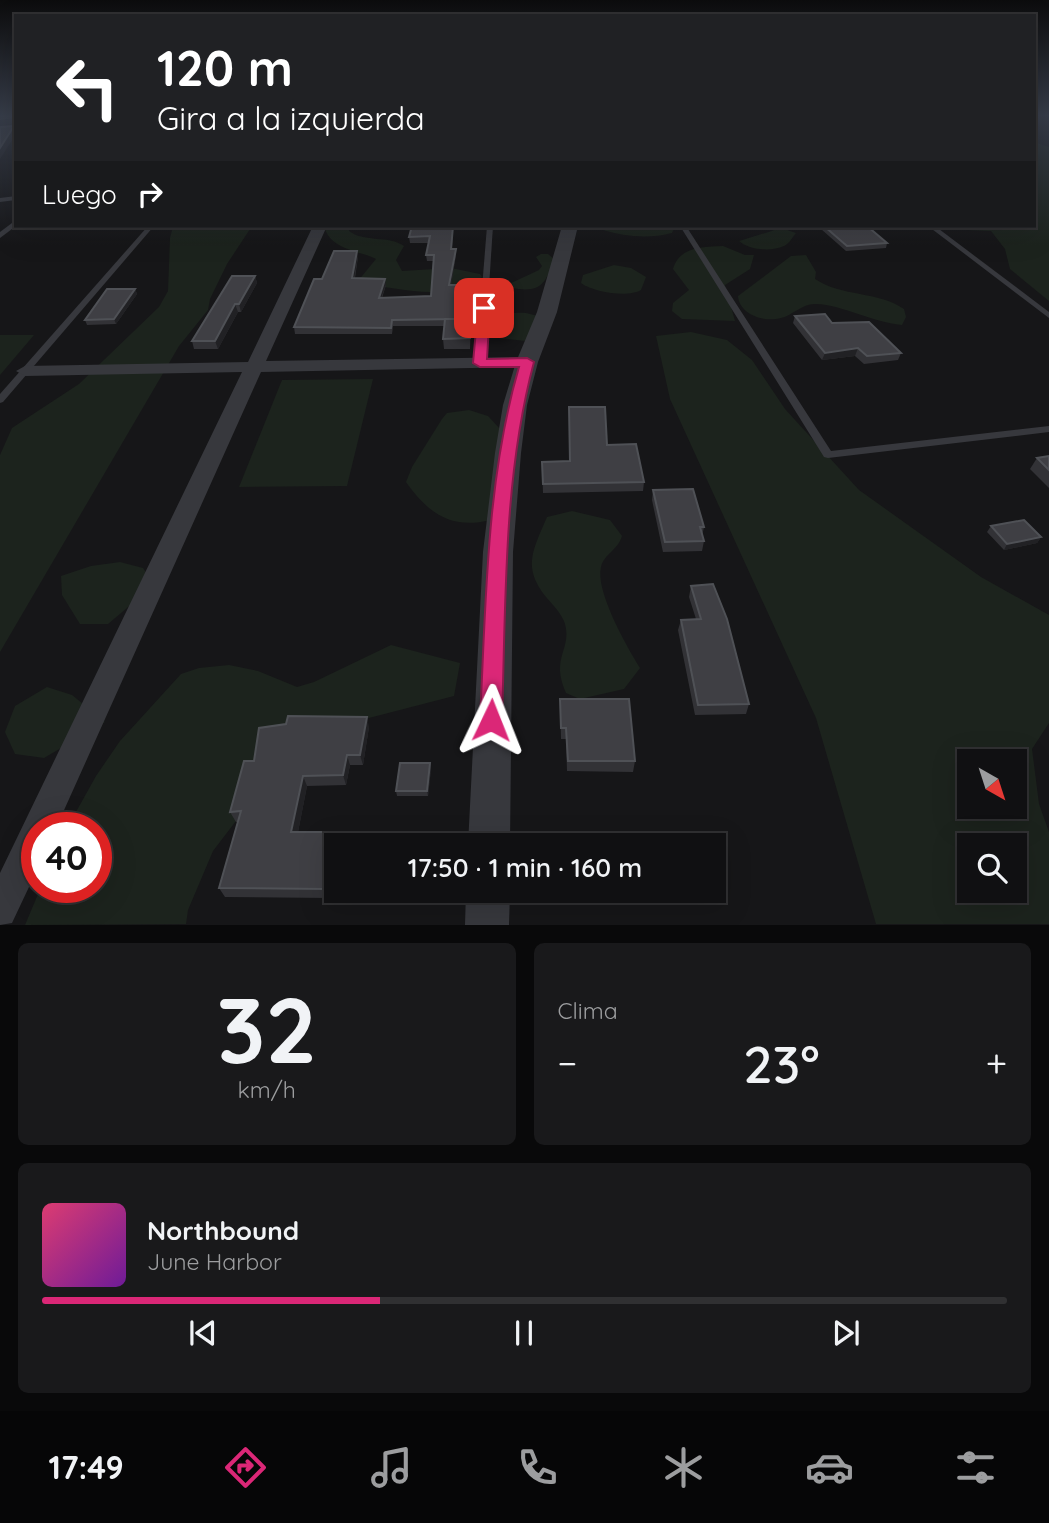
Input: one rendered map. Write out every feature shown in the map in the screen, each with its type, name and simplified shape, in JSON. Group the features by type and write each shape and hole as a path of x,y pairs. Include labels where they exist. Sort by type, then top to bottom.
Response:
{"street":[{"path":"46,812 319,228"},
{"path":"489,833 498,552 515,405 527,362 547,312 569,228"},
{"path":"25,371 527,362"},
{"path":"0,911 21,867"},
{"path":"487,925 488,903"}],"lane":[{"path":"0,236 14,224"},
{"path":"0,400 149,228"},
{"path":"480,363 491,228"},
{"path":"684,228 828,456 1049,429"},
{"path":"934,228 1049,316"}],"shaded area":[{"path":"1036,159 1049,159 1049,301 1010,269 1005,249 991,231 943,229 1036,228"},
{"path":"172,228 251,228 227,264 210,299 208,310 179,346 0,652 0,455 12,428 79,384 159,307 168,291"},
{"path":"325,228 350,228 349,231 355,235 398,243 404,246 396,260 402,271 451,268 480,274 482,277 453,290 438,292 361,284 358,281 376,259 338,245"},
{"path":"602,228 674,228 672,233 646,237"},
{"path":"781,228 796,233 787,244 779,248 754,248 739,241"},
{"path":"723,246 745,255 754,255 750,269 725,285 735,321 682,319 672,311 673,303 689,290 673,269 676,261 693,249"},
{"path":"548,254 555,260 544,281 535,288 511,288 509,284 539,270 542,266 536,257"},
{"path":"806,255 816,272 815,279 837,289 883,299 904,309 906,317 902,325 826,305 807,305 774,319 754,316 743,308 738,296 791,256"},
{"path":"614,265 631,268 646,277 641,290 628,294 611,293 581,283 583,275"},
{"path":"526,313 542,317 525,341 498,338 488,329 495,320 504,315"},
{"path":"691,332 727,340 752,360 785,409 859,490 981,577 1049,615 1049,723 1032,749 1039,804 1049,832 1049,924 876,924 816,718 670,399 656,336"},
{"path":"0,335 34,335 0,375"},
{"path":"373,379 347,486 239,487 282,380"},
{"path":"469,410 488,416 500,429 490,520 476,523 452,521 442,516 423,502 406,482 412,467 447,413"},
{"path":"572,511 610,520 622,536 603,563 600,577 613,619 640,668 624,689 580,699 566,693 560,671 566,641 565,624 539,586 532,567 534,549 547,517"},
{"path":"120,562 143,568 154,585 108,624 80,624 62,595 61,576 91,566"},
{"path":"391,645 460,663 454,696 338,726 271,775 213,851 188,910 186,924 25,925 34,903 112,903 112,812 76,812 120,741 181,674 199,668 229,665 258,671 297,687 314,682"},
{"path":"47,687 72,695 105,722 44,758 15,754 5,732 15,706"}],"building":[{"path":"411,228 453,228 451,249 456,249 449,285 457,285 456,319 392,320 391,328 294,327 314,279 322,279 334,251 357,251 352,278 385,279 379,298 431,296 434,255 426,255 430,236 409,237"},
{"path":"826,228 869,228 887,243 847,246"},
{"path":"232,276 255,276 239,304 235,304 215,341 192,341"},
{"path":"107,289 135,289 114,319 85,320"},
{"path":"825,314 832,323 869,322 901,353 867,356 858,348 825,353 795,316"},
{"path":"445,319 471,319 470,338 443,339"},
{"path":"569,407 605,407 607,445 636,444 644,482 543,484 542,462 570,461"},
{"path":"1049,456 1049,470 1037,458"},
{"path":"693,489 704,527 700,527 704,541 665,542 653,490"},
{"path":"1024,520 1041,537 1007,544 991,526"},
{"path":"713,584 727,619 749,704 698,705 681,620 701,619 691,586"},
{"path":"560,699 629,699 635,761 568,761 566,728 561,728"},
{"path":"288,716 367,717 360,755 347,755 343,775 303,776 291,832 337,832 324,833 324,889 219,888 241,811 230,812 244,761 254,761 259,728 286,724"},
{"path":"400,763 430,763 427,791 396,791"}],"route":[{"path":"484,308 480,363 527,362 515,405 498,552 491,720"}]}
